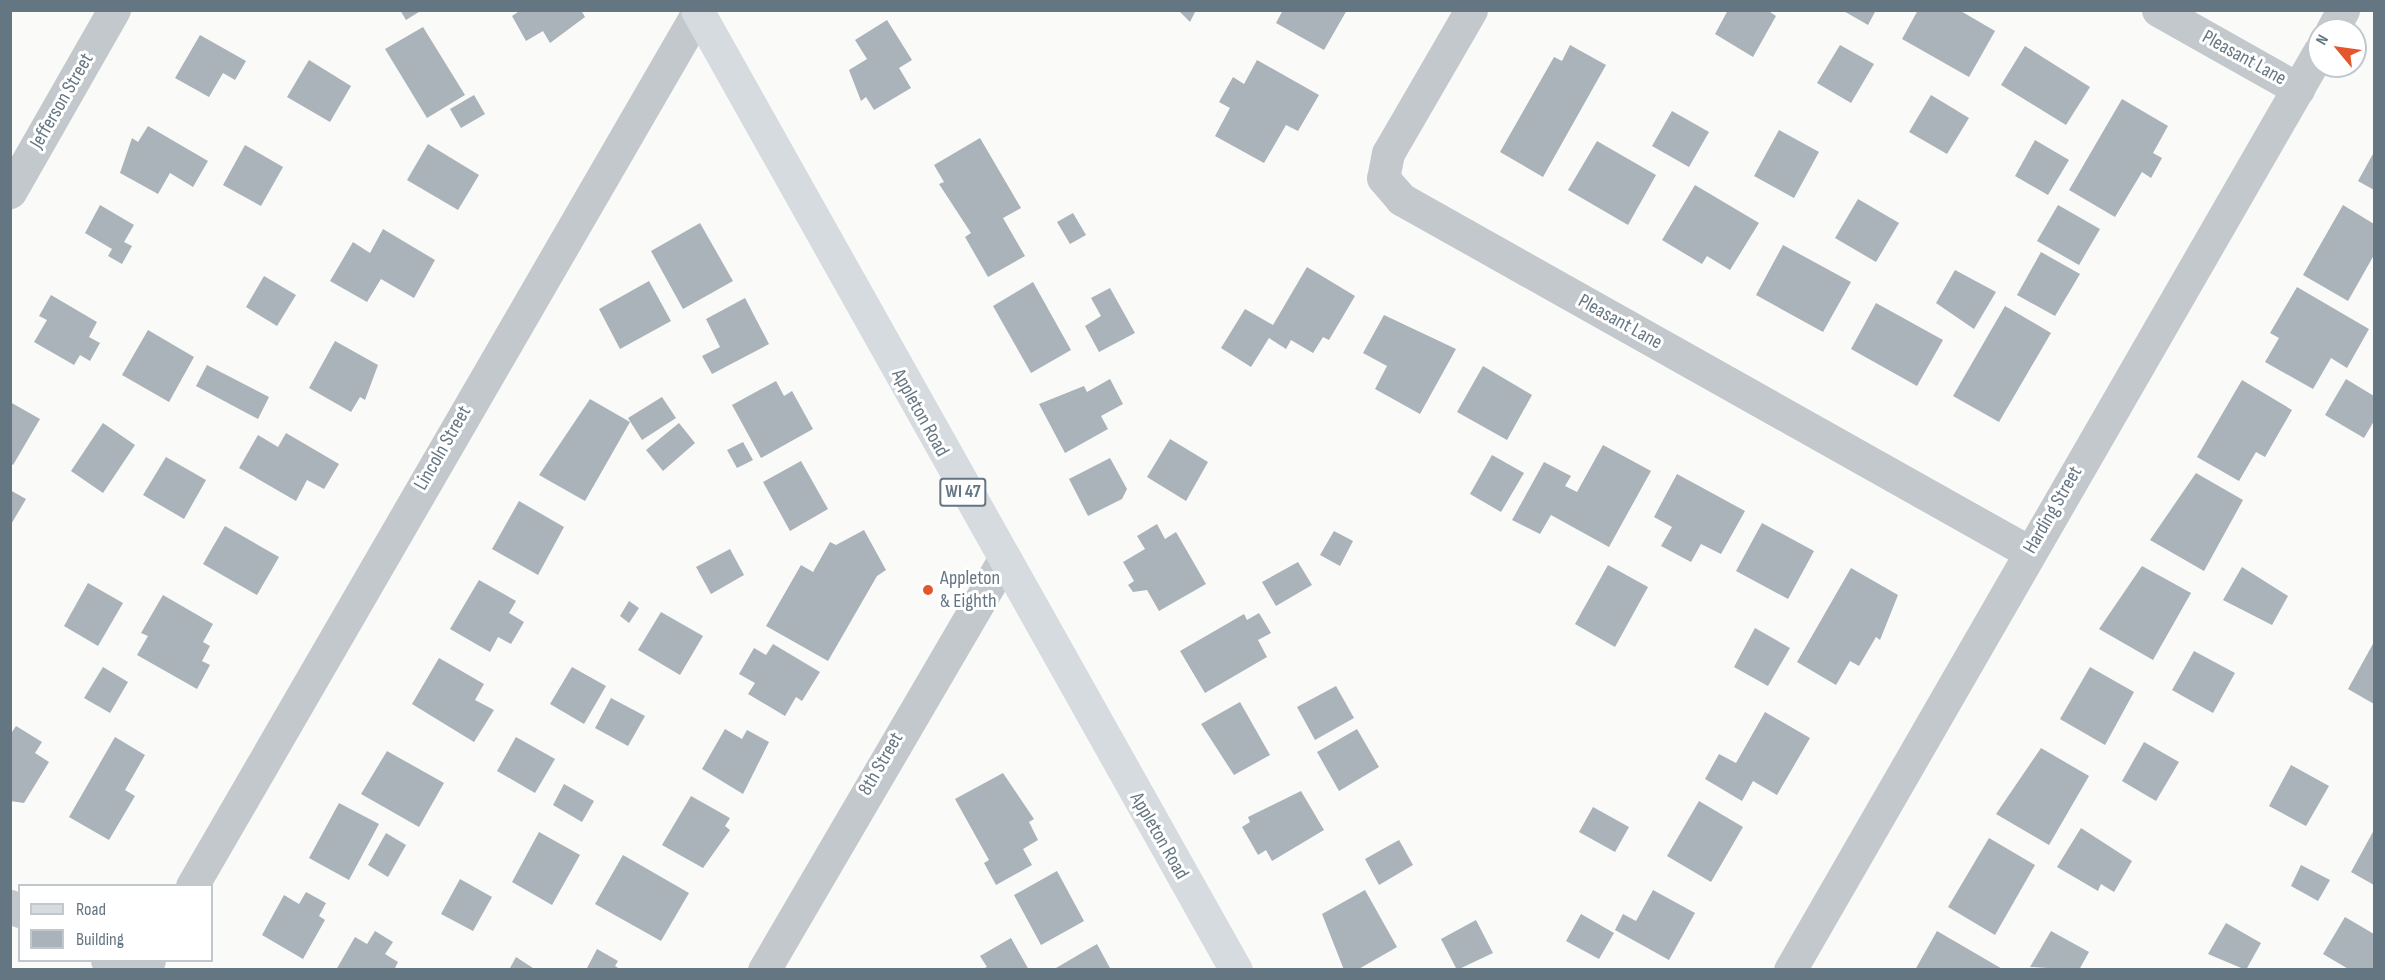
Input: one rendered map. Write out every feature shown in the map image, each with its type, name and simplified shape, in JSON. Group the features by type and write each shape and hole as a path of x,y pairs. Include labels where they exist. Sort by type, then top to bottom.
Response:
{"main road":[{"name":"Appleton Road","path":"698,11 1002,562 1236,969"}],"street":[{"name":"Jefferson Street","path":"10,192 114,10"},
{"name":"Pleasant Lane","path":"1471,10 1388,153 1383,178 1401,199 2029,552"},
{"name":"Pleasant Lane","path":"2158,10 2298,89"},
{"name":"Lincoln Street","path":"193,884 698,11"},
{"name":"Harding Street","path":"1790,969 2307,73"},
{"name":"8th Street","path":"764,969 1002,562"}],"building":[{"path":"400,10 422,10 406,20"},
{"path":"521,10 581,10 585,17 550,43 543,31 526,41 512,16"},
{"path":"1178,10 1196,10 1190,22"},
{"path":"1283,10 1347,10 1324,50 1276,23"},
{"path":"1728,10 1767,10 1776,16 1753,57 1715,34"},
{"path":"1842,10 1876,10 1868,25"},
{"path":"1918,10 1959,10 1995,31 1969,77 1902,39"},
{"path":"887,20 912,60 899,68 911,88 874,110 866,97 861,101 849,70 867,59 855,40"},
{"path":"423,27 465,95 427,118 385,49"},
{"path":"200,35 246,61 235,80 223,73 209,97 175,78"},
{"path":"1570,45 1606,65 1543,177 1500,152 1554,57 1562,61"},
{"path":"1840,45 1874,64 1851,103 1817,83"},
{"path":"2025,46 2090,87 2066,125 2001,85"},
{"path":"309,60 351,86 330,122 287,97"},
{"path":"1257,60 1319,95 1298,131 1286,125 1264,163 1215,136 1230,108 1219,102 1233,77 1244,84"},
{"path":"474,95 485,114 461,128 450,109"},
{"path":"1931,95 1969,118 1947,154 1909,132"},
{"path":"2122,99 2168,126 2153,153 2162,158 2151,178 2142,172 2115,217 2069,190"},
{"path":"1672,111 1709,132 1689,167 1652,146"},
{"path":"148,126 208,161 193,187 170,173 158,194 120,173 132,138 138,142"},
{"path":"1779,130 1819,152 1794,198 1754,176"},
{"path":"980,138 1021,208 1003,218 1025,256 988,277 965,237 971,233 939,184 944,182 934,165"},
{"path":"2035,140 2069,160 2048,195 2015,176"},
{"path":"1597,141 1656,175 1628,225 1568,190"},
{"path":"428,144 479,175 458,210 407,180"},
{"path":"245,145 283,167 261,206 223,185"},
{"path":"2374,152 2374,190 2358,181"},
{"path":"1695,185 1759,223 1730,270 1707,256 1702,264 1662,240"},
{"path":"1858,199 1899,223 1876,262 1835,238"},
{"path":"100,205 134,225 124,242 132,246 122,264 108,256 112,249 85,233"},
{"path":"2058,205 2100,229 2079,265 2037,241"},
{"path":"2343,205 2374,224 2374,255 2348,301 2303,275"},
{"path":"1073,213 1086,235 1070,244 1057,222"},
{"path":"700,223 733,281 683,309 651,251"},
{"path":"383,229 435,260 414,298 381,279 367,302 330,281 353,242 370,253"},
{"path":"1783,245 1851,282 1823,332 1756,295"},
{"path":"2041,252 2080,274 2055,316 2017,295"},
{"path":"1307,267 1355,296 1329,340 1323,337 1313,353 1291,340 1286,349 1269,338 1251,367 1221,348 1245,309 1273,325"},
{"path":"1955,270 1996,292 1974,329 1936,303"},
{"path":"264,276 296,295 277,326 246,307"},
{"path":"649,281 671,321 620,349 599,309"},
{"path":"1033,282 1071,350 1031,373 993,306"},
{"path":"2297,287 2369,329 2347,368 2331,358 2313,389 2265,362 2279,338 2270,333"},
{"path":"1110,288 1135,333 1099,352 1085,326 1101,316 1091,298"},
{"path":"51,295 97,322 89,337 100,343 90,361 80,355 74,365 34,342 47,320 39,316"},
{"path":"745,298 769,344 712,374 702,356 720,347 706,319"},
{"path":"1876,303 1943,340 1917,386 1851,349"},
{"path":"2005,306 2051,333 1999,422 1953,396"},
{"path":"1384,315 1456,349 1420,414 1375,389 1387,366 1363,353"},
{"path":"148,330 194,357 169,402 122,375"},
{"path":"335,341 378,365 365,400 360,397 351,412 309,388"},
{"path":"207,365 269,397 258,419 196,386"},
{"path":"1483,366 1532,395 1507,440 1457,412"},
{"path":"1110,379 1123,404 1101,416 1108,429 1065,453 1039,404 1084,386 1087,392"},
{"path":"2346,379 2374,396 2374,421 2364,438 2325,415"},
{"path":"2242,380 2292,410 2265,457 2256,452 2239,481 2197,457"},
{"path":"776,381 784,396 792,391 813,429 761,458 732,405"},
{"path":"662,397 676,418 642,440 628,418"},
{"path":"590,399 630,422 585,501 539,475"},
{"path":"10,402 40,419 13,465 10,463"},
{"path":"103,423 135,445 103,493 71,471"},
{"path":"679,423 695,443 663,471 646,450"},
{"path":"286,433 339,464 324,489 307,480 296,501 239,468 258,435 278,447"},
{"path":"1170,439 1208,462 1186,501 1147,477"},
{"path":"743,442 753,460 737,468 727,450"},
{"path":"1603,445 1651,471 1609,547 1551,515 1540,534 1512,520 1544,462 1571,476 1565,486 1577,492"},
{"path":"1492,455 1524,473 1501,512 1470,494"},
{"path":"166,457 206,480 184,519 143,495"},
{"path":"1110,458 1127,489 1122,499 1088,516 1069,479"},
{"path":"801,461 828,509 790,531 763,482"},
{"path":"2196,473 2243,500 2204,571 2150,540"},
{"path":"1677,474 1745,511 1721,554 1701,544 1691,562 1661,546 1672,527 1654,517"},
{"path":"10,490 26,499 10,526"},
{"path":"519,501 564,527 538,575 492,549"},
{"path":"1762,523 1814,551 1788,599 1736,571"},
{"path":"1157,524 1165,539 1176,532 1206,584 1159,611 1147,590 1133,592 1128,585 1134,581 1123,562 1145,549 1137,536"},
{"path":"225,526 279,557 257,595 203,564"},
{"path":"864,530 886,570 877,576 828,661 766,626 801,565 813,572 830,542 836,545"},
{"path":"1334,531 1353,541 1340,566 1320,555"},
{"path":"730,549 744,575 711,594 696,567"},
{"path":"1298,562 1312,585 1276,606 1262,582"},
{"path":"1608,565 1648,587 1615,647 1575,624"},
{"path":"2142,566 2191,593 2153,660 2099,629"},
{"path":"2242,567 2288,596 2272,625 2223,600"},
{"path":"1851,568 1898,595 1880,640 1876,637 1859,666 1850,661 1836,685 1797,662"},
{"path":"479,580 516,601 509,613 524,622 511,644 498,637 490,652 450,629"},
{"path":"88,583 123,603 98,646 64,626"},
{"path":"163,595 213,624 203,642 210,646 202,661 210,665 197,689 137,655 148,636 141,633"},
{"path":"629,601 639,608 629,623 620,616"},
{"path":"661,612 703,636 680,675 638,650"},
{"path":"1259,613 1271,633 1258,640 1267,657 1205,693 1180,651 1244,614 1247,620"},
{"path":"1755,628 1790,648 1768,686 1734,667"},
{"path":"2374,642 2374,704 2348,689"},
{"path":"773,644 820,672 802,701 796,697 785,716 748,694 755,683 739,674 754,648 766,655"},
{"path":"2194,651 2235,673 2213,713 2172,690"},
{"path":"439,658 484,684 475,700 494,710 474,742 412,704"},
{"path":"103,667 128,682 110,713 84,698"},
{"path":"572,667 606,686 584,724 550,704"},
{"path":"2090,667 2134,692 2105,745 2060,719"},
{"path":"1336,686 1354,718 1315,740 1297,707"},
{"path":"611,698 645,716 628,746 595,728"},
{"path":"1240,702 1270,755 1234,775 1201,724"},
{"path":"1765,712 1810,738 1777,795 1753,781 1742,801 1705,779 1719,754 1736,763"},
{"path":"16,726 42,742 35,753 49,762 24,803 10,801 10,735"},
{"path":"725,729 742,739 747,730 769,742 743,794 702,769"},
{"path":"1357,729 1379,767 1339,791 1317,752"},
{"path":"115,737 145,755 125,790 135,796 109,840 69,817"},
{"path":"516,737 555,759 535,793 497,771"},
{"path":"2144,742 2179,762 2156,801 2122,781"},
{"path":"2041,748 2089,776 2049,845 1996,814"},
{"path":"387,751 444,783 419,827 361,794"},
{"path":"2291,765 2329,786 2306,826 2269,806"},
{"path":"1003,773 1034,819 1029,822 1038,840 1023,849 1032,865 996,885 984,863 989,860 955,799"},
{"path":"564,784 594,801 582,822 553,805"},
{"path":"1301,791 1324,830 1272,861 1266,850 1258,855 1242,827 1250,822 1248,817"},
{"path":"691,796 730,818 725,826 730,830 703,868 662,845"},
{"path":"1699,801 1743,827 1711,882 1667,856"},
{"path":"339,803 379,824 349,880 309,858"},
{"path":"1593,807 1629,827 1615,852 1579,832"},
{"path":"2081,828 2132,861 2114,892 2101,884 2098,891 2057,867"},
{"path":"2374,830 2374,885 2351,872"},
{"path":"539,832 580,855 552,905 512,882"},
{"path":"386,833 406,845 388,877 368,865"},
{"path":"1989,838 2035,865 1995,935 1948,907"},
{"path":"1399,840 1413,865 1379,885 1365,859"},
{"path":"623,855 689,893 661,941 595,904"},
{"path":"2301,865 2330,880 2318,901 2291,886"},
{"path":"1057,871 1084,921 1041,945 1014,895"},
{"path":"460,879 492,897 473,931 441,914"},
{"path":"1365,890 1397,947 1357,970 1344,970 1322,914"},
{"path":"1653,890 1695,913 1669,960 1615,930 1623,914 1636,921"},
{"path":"306,892 326,903 319,916 325,920 303,959 262,935 284,895 299,904"},
{"path":"1581,914 1614,933 1599,959 1566,941"},
{"path":"2345,917 2374,934 2374,970 2350,970 2323,954"},
{"path":"1476,920 1493,953 1457,970 1441,939"},
{"path":"2226,923 2261,943 2246,970 2208,954"},
{"path":"375,931 393,942 385,954 398,962 394,970 336,970 355,937 367,944"},
{"path":"1937,931 2004,970 1915,970"},
{"path":"2051,931 2089,952 2079,970 2030,967"},
{"path":"1011,938 1029,970 980,970 987,967 980,956"},
{"path":"1097,944 1111,970 1057,970 1056,968"},
{"path":"597,949 618,961 615,966 621,970 586,970"},
{"path":"516,957 536,970 509,970"}],"place":[{"name":"Appleton & Eighth","path":"928,590"}]}
